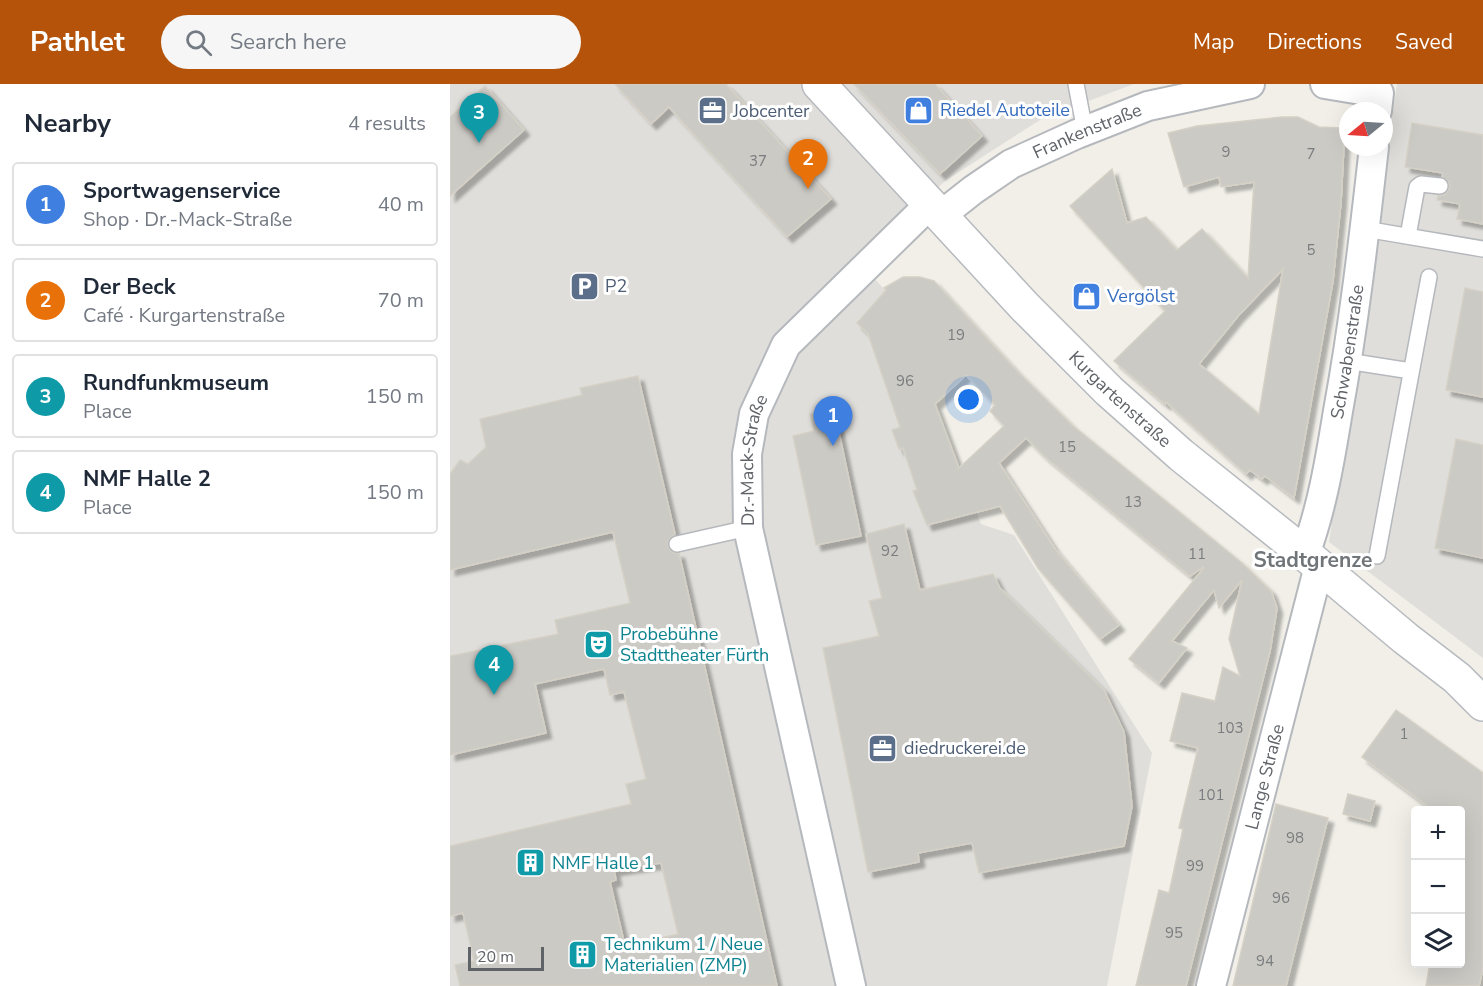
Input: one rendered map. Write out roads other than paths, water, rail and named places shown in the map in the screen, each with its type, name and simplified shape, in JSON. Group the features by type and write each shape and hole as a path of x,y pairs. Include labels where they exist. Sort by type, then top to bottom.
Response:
{"street":[{"name":"Kurgartenstraße","path":"819,84 1025,307 1109,391 1181,455 1405,638 1470,681 1483,704"},
{"name":"Frankenstraße","path":"935,210 973,190 1011,164 1148,106 1250,84"},
{"path":"1325,84 1378,102"},
{"name":"Schwabenstraße","path":"1312,560 1347,361 1373,156"},
{"name":"Dr.-Mack-Straße","path":"851,986 748,528 747,454 754,414 786,345 935,210"},
{"name":"Lange Straße","path":"1211,986 1312,560"}],"lane":[{"path":"1076,84 1085,132"},
{"path":"1408,236 1417,187 1421,184 1440,186"},
{"path":"1365,229 1483,249"},
{"path":"1377,556 1429,277"},
{"path":"1347,361 1411,371"},
{"path":"677,544 748,528"}],"place":[{"name":"Riedel Autoteile","path":"919,110"},
{"name":"Jobcenter","path":"712,111"},
{"name":"Rundfunkmuseum","path":"479,143"},
{"name":"Der Beck","path":"808,189"},
{"name":"P2","path":"584,286"},
{"name":"Vergölst","path":"1086,296"},
{"name":"Sportwagenservice","path":"833,446"},
{"name":"Probebühne Stadttheater Fürth","path":"599,644"},
{"name":"NMF Halle 2","path":"494,695"},
{"name":"diedruckerei.de","path":"883,748"},
{"name":"NMF Halle 1","path":"531,863"},
{"name":"Technikum 1 / Neue Materialien (ZMP)","path":"583,954"}],"district":[{"name":"Stadtgrenze","path":"1313,560"}]}
